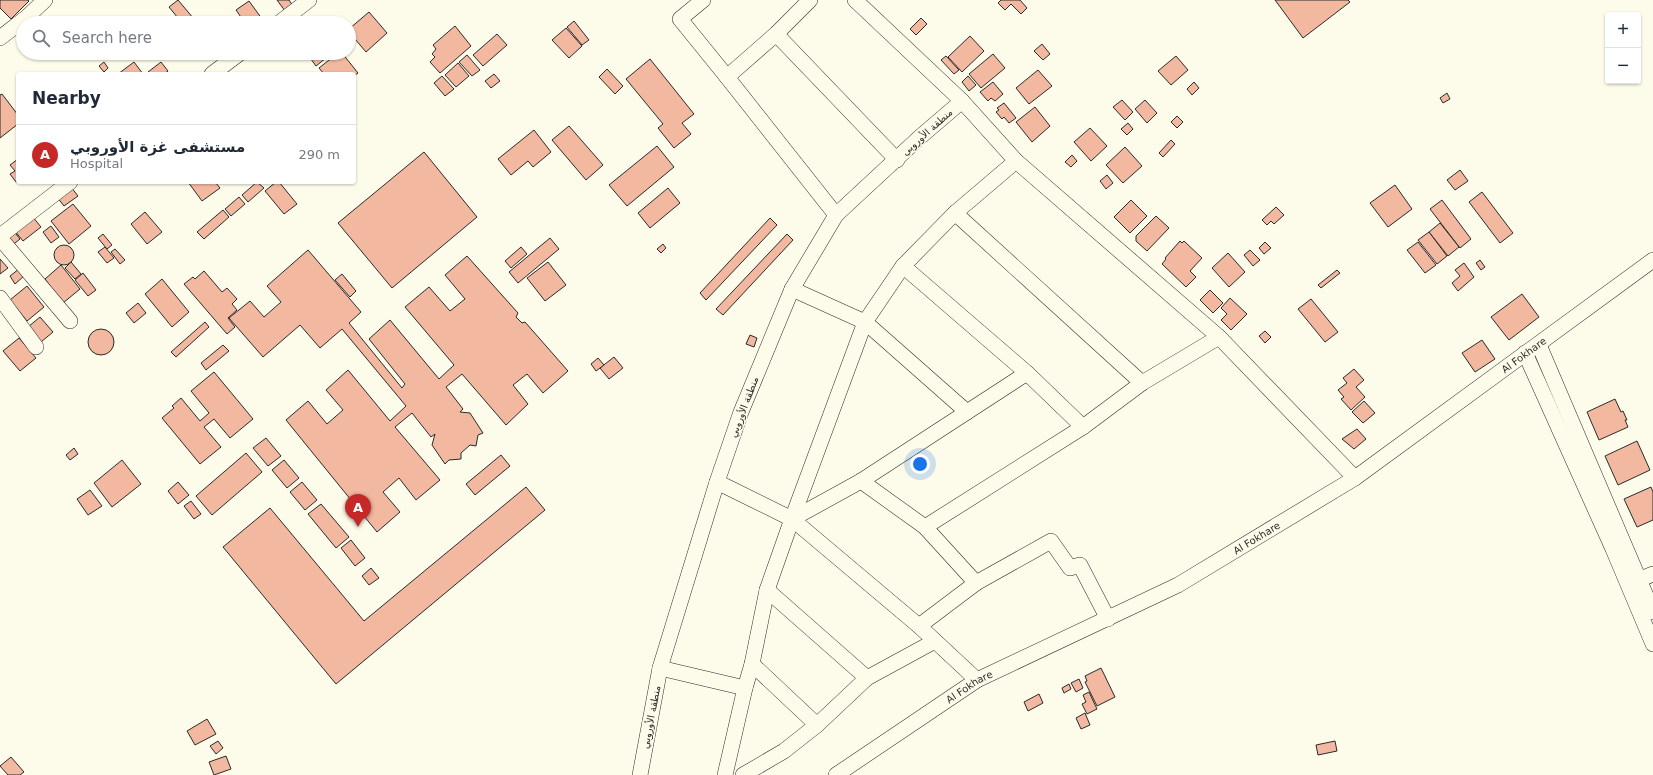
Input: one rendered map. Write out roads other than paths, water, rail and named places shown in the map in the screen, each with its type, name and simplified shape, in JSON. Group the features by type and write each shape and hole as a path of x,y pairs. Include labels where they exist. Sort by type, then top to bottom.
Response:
{"street":[{"path":"28,16 45,0"},
{"path":"288,16 309,0"},
{"path":"703,0 680,19 728,77 836,215"},
{"path":"728,77 776,34 810,0"},
{"path":"855,0 962,101 1016,161 1219,338 1355,478"},
{"path":"0,38 16,26"},
{"path":"776,34 897,160"},
{"path":"215,72 231,60"},
{"name":"منطقة الأوروبي","path":"640,775 660,668 718,482 741,412 792,289 836,215 897,160 920,137 962,101"},
{"path":"725,775 752,664 767,590 865,322 903,266 955,213 1016,161"},
{"path":"67,184 0,237 70,321"},
{"path":"955,213 1142,383"},
{"name":"Al Fokhare","path":"836,775 977,680 1178,585 1355,478 1525,353 1539,345 1653,260"},
{"path":"903,266 1027,373 1083,427"},
{"path":"792,289 865,322 966,412"},
{"path":"0,298 36,347"},
{"path":"925,527 1083,427 1142,383 1219,338"},
{"path":"1539,345 1653,612"},
{"path":"1525,353 1640,579 1653,644"},
{"path":"792,519 861,481 1027,373"},
{"path":"861,481 925,527 976,583"},
{"path":"718,482 792,519 919,626 977,680"},
{"path":"919,626 976,583 1051,541 1070,568 1080,565 1108,619"},
{"path":"767,590 867,678"},
{"path":"743,775 784,751 817,725 867,678 935,641"},
{"path":"752,664 817,725"},
{"path":"660,668 745,688"}],"place":[{"name":"مستشفى غزة الأوروبي","path":"358,527"}]}
